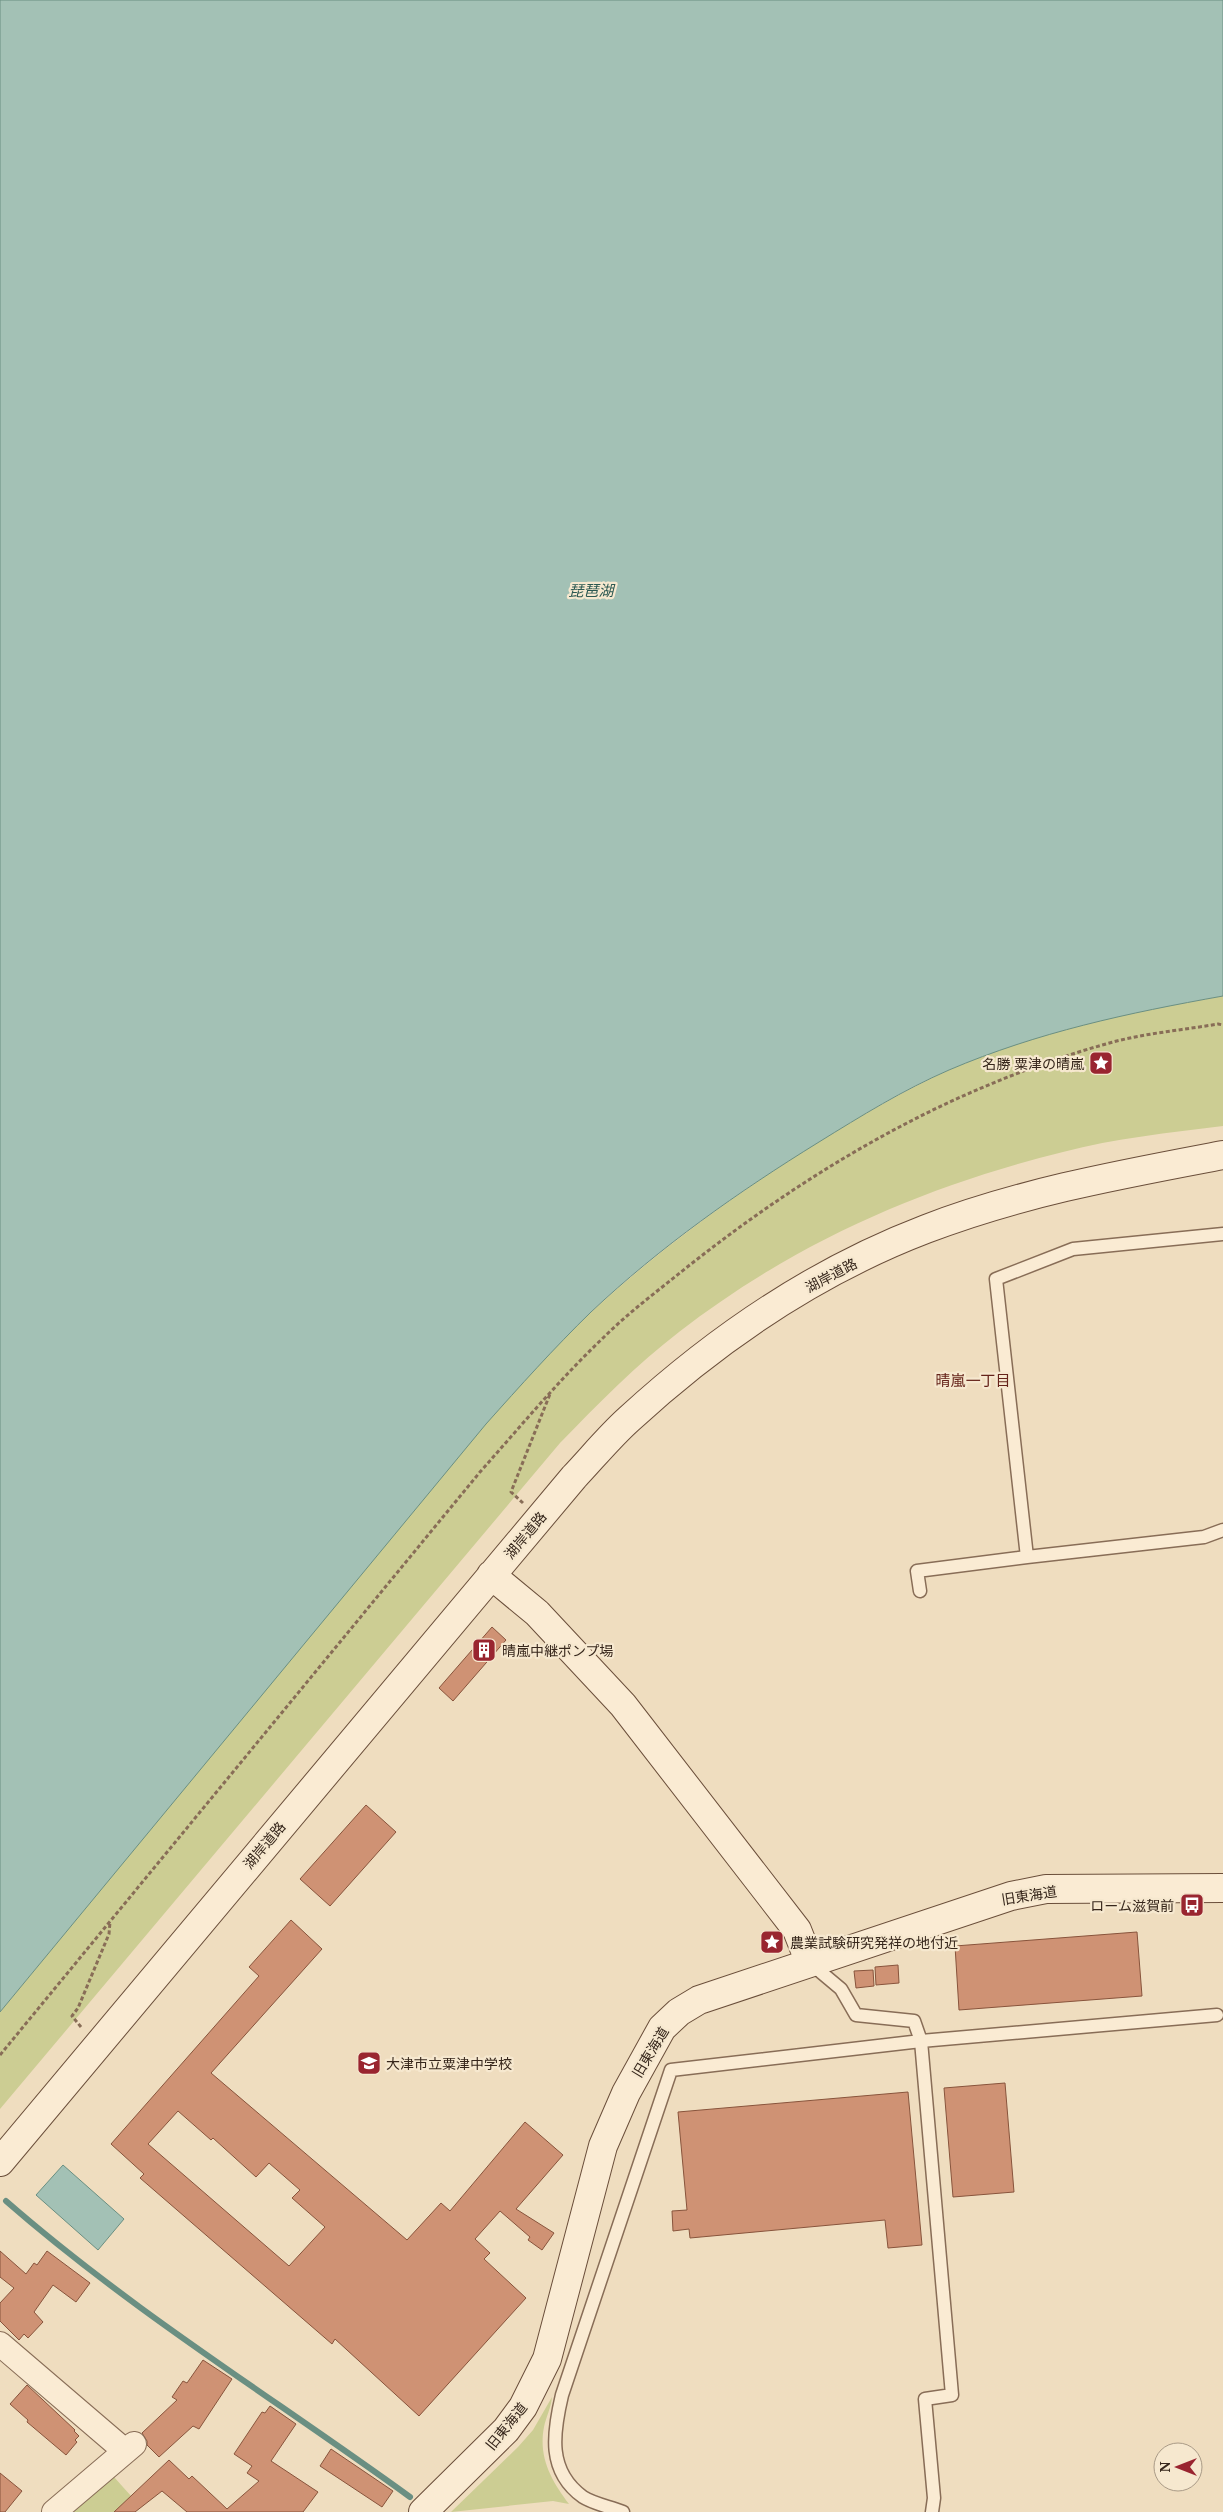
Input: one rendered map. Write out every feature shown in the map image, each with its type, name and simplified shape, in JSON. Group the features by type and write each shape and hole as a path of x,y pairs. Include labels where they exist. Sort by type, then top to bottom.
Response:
{"street":[{"name":"湖岸道路","path":"0,2162 574,1477 628,1420 685,1371 747,1324 822,1277 926,1229 1051,1190 1223,1155"},
{"path":"491,1575 537,1613 623,1705 797,1930 810,1963"},
{"name":"旧東海道","path":"423,2512 506,2430 536,2384 547,2360 603,2146 626,2094 662,2028 679,2012 699,2000 986,1903 1046,1889 1223,1888"},
{"path":"0,2344 130,2447 54,2512"}],"lane":[{"path":"1027,1557 996,1279 1073,1250 1223,1234"},
{"path":"920,1591 917,1571 1204,1536 1223,1530"},
{"path":"810,1963 841,1989 856,2015 914,2021 921,2040 952,2395 925,2399 934,2498 932,2512"},
{"path":"623,2512 584,2498 569,2484 556,2458 555,2427 562,2395 671,2070 921,2040 1217,2015"}],"path":[{"path":"523,1503 511,1492 550,1392"},
{"path":"83,2029 72,2016 78,2008 106,1942 110,1922"}],"green space":[{"path":"1223,996 1223,1126 1142,1136 1083,1147 1011,1166 960,1182 910,1201 814,1245 768,1271 723,1300 679,1332 632,1371 560,1443 0,2109 0,2012 469,1441 527,1375 588,1315 650,1261 748,1188 833,1133 913,1087 980,1057 1048,1034 1117,1016"},
{"path":"552,2397 544,2427 543,2449 552,2478 569,2504 553,2501 451,2512 533,2430"},
{"path":"114,2477 140,2506 133,2512 69,2512"}],"water":[{"name":"琵琶湖","path":"0,0 1223,0 1223,996 1153,1009 1050,1034 949,1070 866,1113 789,1161 700,1221 644,1265 577,1326 486,1424 0,2012"},
{"path":"63,2165 124,2219 98,2250 36,2195"}],"building":[{"path":"492,1627 506,1640 453,1701 439,1688"},
{"path":"366,1805 396,1832 330,1906 300,1879"},
{"path":"291,1920 322,1949 211,2073 407,2240 441,2203 450,2211 525,2122 563,2155 516,2209 554,2233 542,2250 528,2240 530,2237 500,2211 475,2239 490,2253 484,2259 526,2298 419,2416 335,2339 332,2344 140,2178 144,2174 111,2144 259,1976 249,1967","holes":["178,2111 211,2140 213,2138 256,2177 269,2163 300,2190 292,2198 325,2227 289,2266 148,2144"]},
{"path":"1137,1932 1142,1996 959,2010 955,1946"},
{"path":"898,1965 899,1983 876,1985 875,1967"},
{"path":"873,1970 874,1986 856,1988 854,1971"},
{"path":"1005,2083 1014,2192 953,2197 944,2088"},
{"path":"908,2092 922,2245 888,2248 885,2220 690,2238 689,2229 673,2231 672,2211 687,2210 678,2112"},
{"path":"0,2251 26,2274 34,2263 37,2265 47,2251 90,2283 76,2302 53,2285 34,2312 43,2322 28,2338 24,2334 19,2340 0,2321 0,2303 14,2288 0,2277"},
{"path":"203,2360 232,2379 199,2429 193,2426 159,2457 147,2445 147,2441 142,2433 177,2400 172,2397 183,2381 187,2383"},
{"path":"27,2385 79,2436 75,2440 77,2442 66,2455 27,2422 28,2420 10,2404"},
{"path":"270,2406 296,2424 271,2461 318,2492 303,2512 187,2512 162,2491 135,2512 114,2512 169,2460 189,2479 192,2476 227,2509 259,2481 247,2473 252,2466 234,2454 262,2412 265,2413"},
{"path":"331,2449 393,2491 382,2507 320,2466"},
{"path":"0,2473 22,2491 5,2512 0,2512"}],"waterway":[{"path":"6,2201 103,2280 205,2354 410,2497"}],"place":[{"name":"名勝 粟津の晴嵐","path":"1101,1063"},
{"name":"晴嵐中継ポンプ場","path":"484,1650"},
{"name":"ローム滋賀前","path":"1192,1905"},
{"name":"農業試験研究発祥の地付近","path":"772,1942"},
{"name":"大津市立粟津中学校","path":"369,2063"}],"district":[{"name":"晴嵐一丁目","path":"973,1380"}]}
